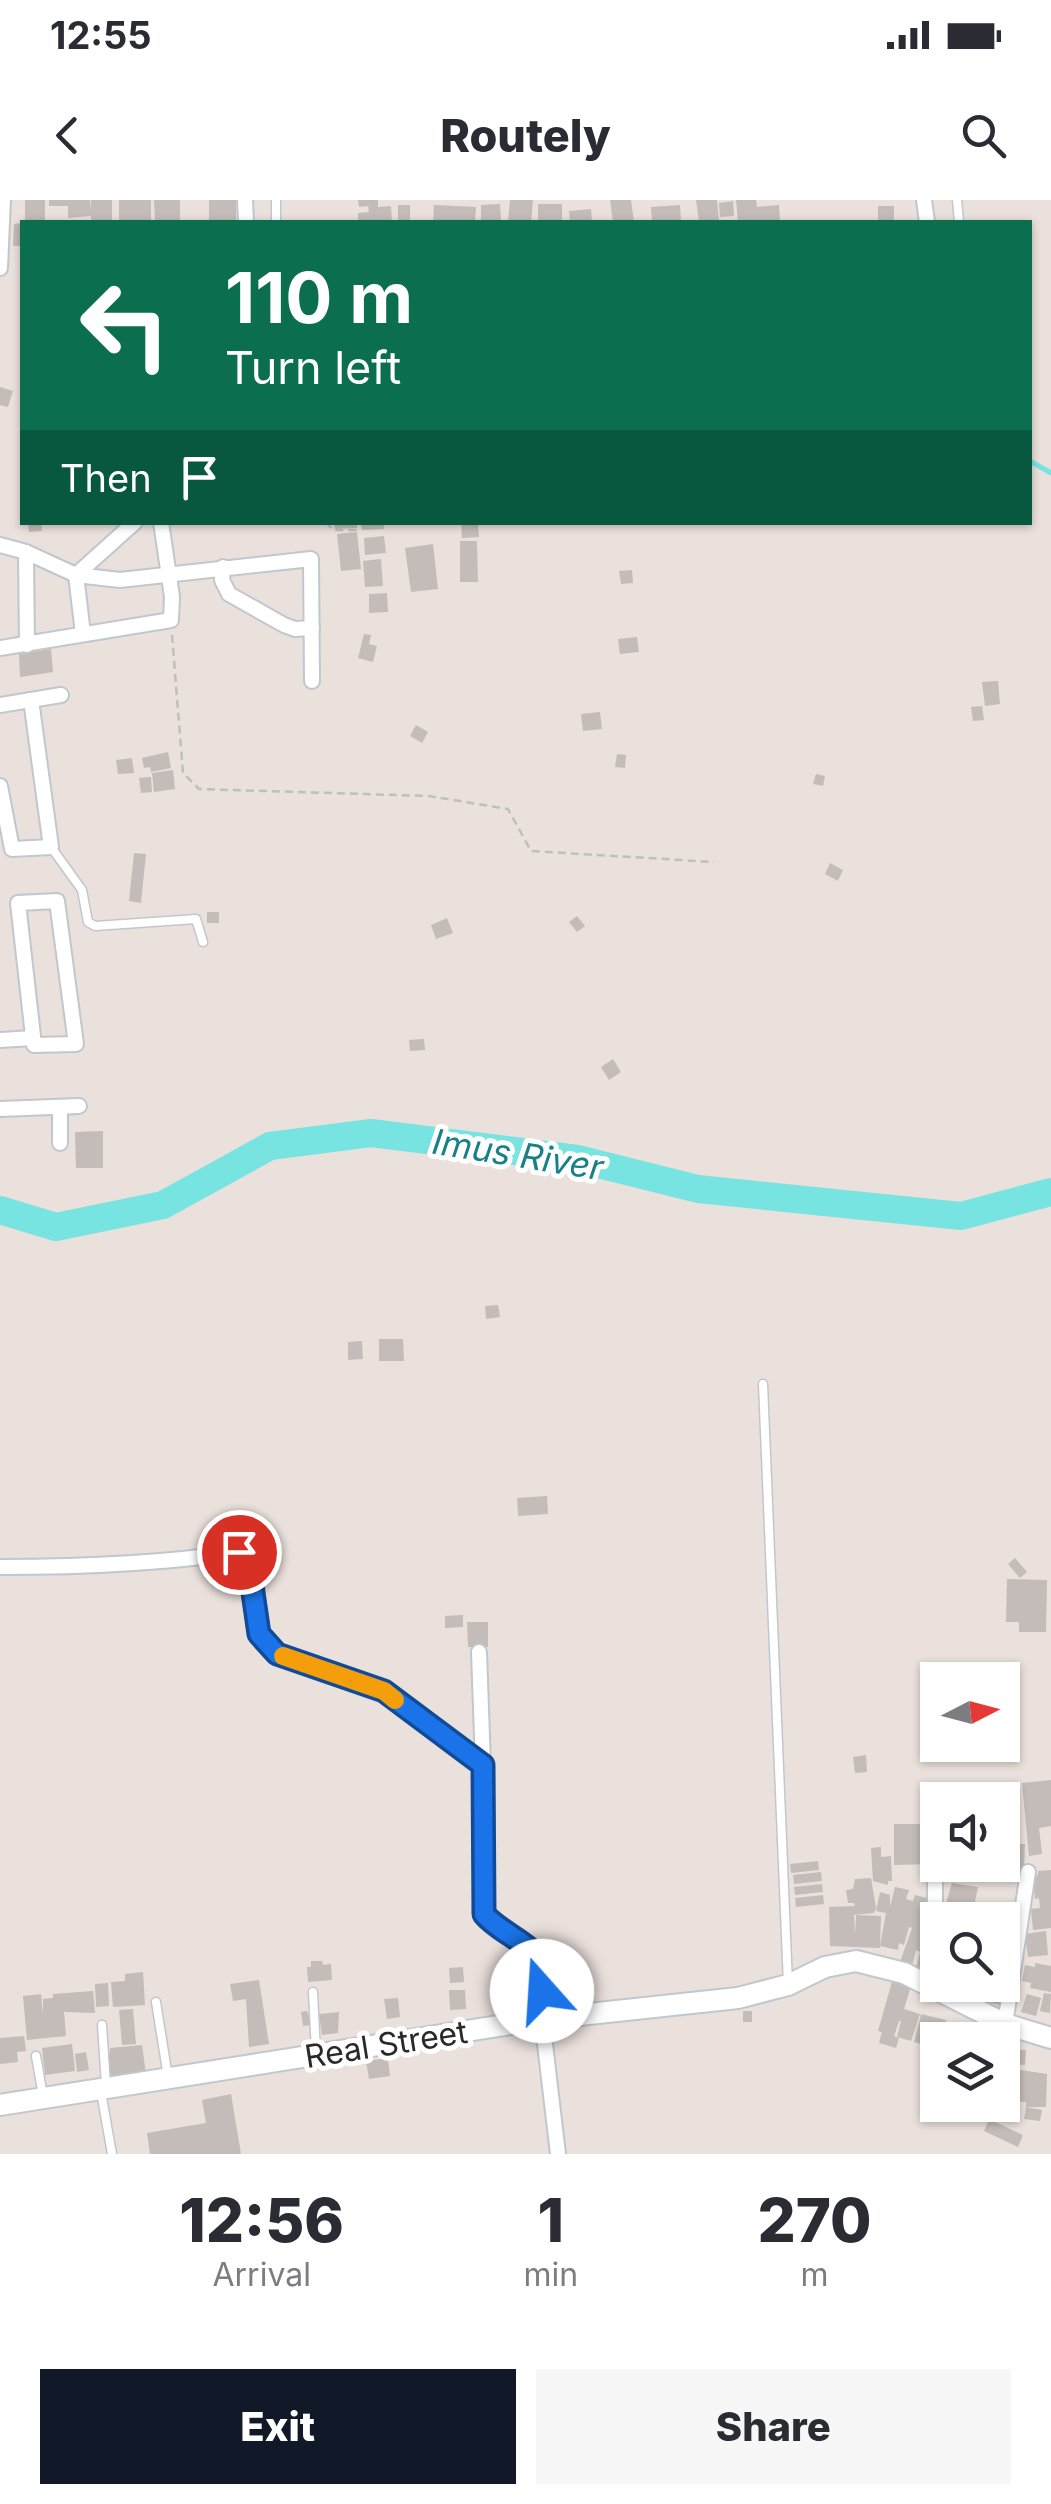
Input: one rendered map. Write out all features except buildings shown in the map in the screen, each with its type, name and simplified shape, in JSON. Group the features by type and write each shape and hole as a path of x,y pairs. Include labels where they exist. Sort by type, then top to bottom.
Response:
{"street":[{"path":"0,268 2,200"},
{"path":"76,575 132,525"},
{"path":"0,648 170,620 172,597 161,525"},
{"path":"0,545 26,552 76,575 120,580 311,558 312,681"},
{"path":"26,552 26,644"},
{"path":"224,567 222,580 229,594 284,625 312,628"},
{"path":"76,575 83,634"},
{"path":"0,706 61,695"},
{"path":"0,786 12,849 51,847 31,700"},
{"path":"57,901 76,1044 34,1045 33,1038 18,903 57,901"},
{"path":"0,1040 33,1038"},
{"path":"0,1109 79,1106"},
{"path":"60,1107 60,1142"},
{"path":"0,1567 78,1567 239,1552 248,1558 259,1634 277,1654 384,1691 483,1765"},
{"path":"479,1652 484,1914 493,1926 541,1962 542,2020 558,2154"},
{"path":"1005,2022 1028,1872"},
{"name":"Real Street","path":"0,2105 542,2020 738,1998 788,1985 825,1967 856,1961 904,1972 920,1980"},
{"name":"Real Street","path":"962,2002 1001,2022"},
{"name":"Real Street","path":"1020,2029 1051,2038"}],"lane":[{"path":"51,847 82,890 88,922 96,926 196,919 203,942"},
{"path":"763,1384 788,1985"},
{"path":"313,1992 316,2054"},
{"path":"156,2002 168,2078"},
{"path":"102,2025 112,2154"},
{"path":"36,2056 43,2097"}],"path":[{"path":"329,525 333,530 359,530"},
{"path":"170,620 183,773 199,789 430,796 508,809 531,851 714,862"}],"waterway":[{"path":"1032,462 1051,473"},
{"name":"Imus River","path":"0,1210 56,1227 163,1205 270,1146 371,1133 578,1159 698,1189 961,1216 1051,1192"}],"slow traffic":[{"path":"283,1656 384,1691 395,1700"}],"route":[{"path":"239,1552 248,1558 259,1634 277,1654 384,1691 483,1765 484,1914 493,1926 541,1962 542,1991"}]}
